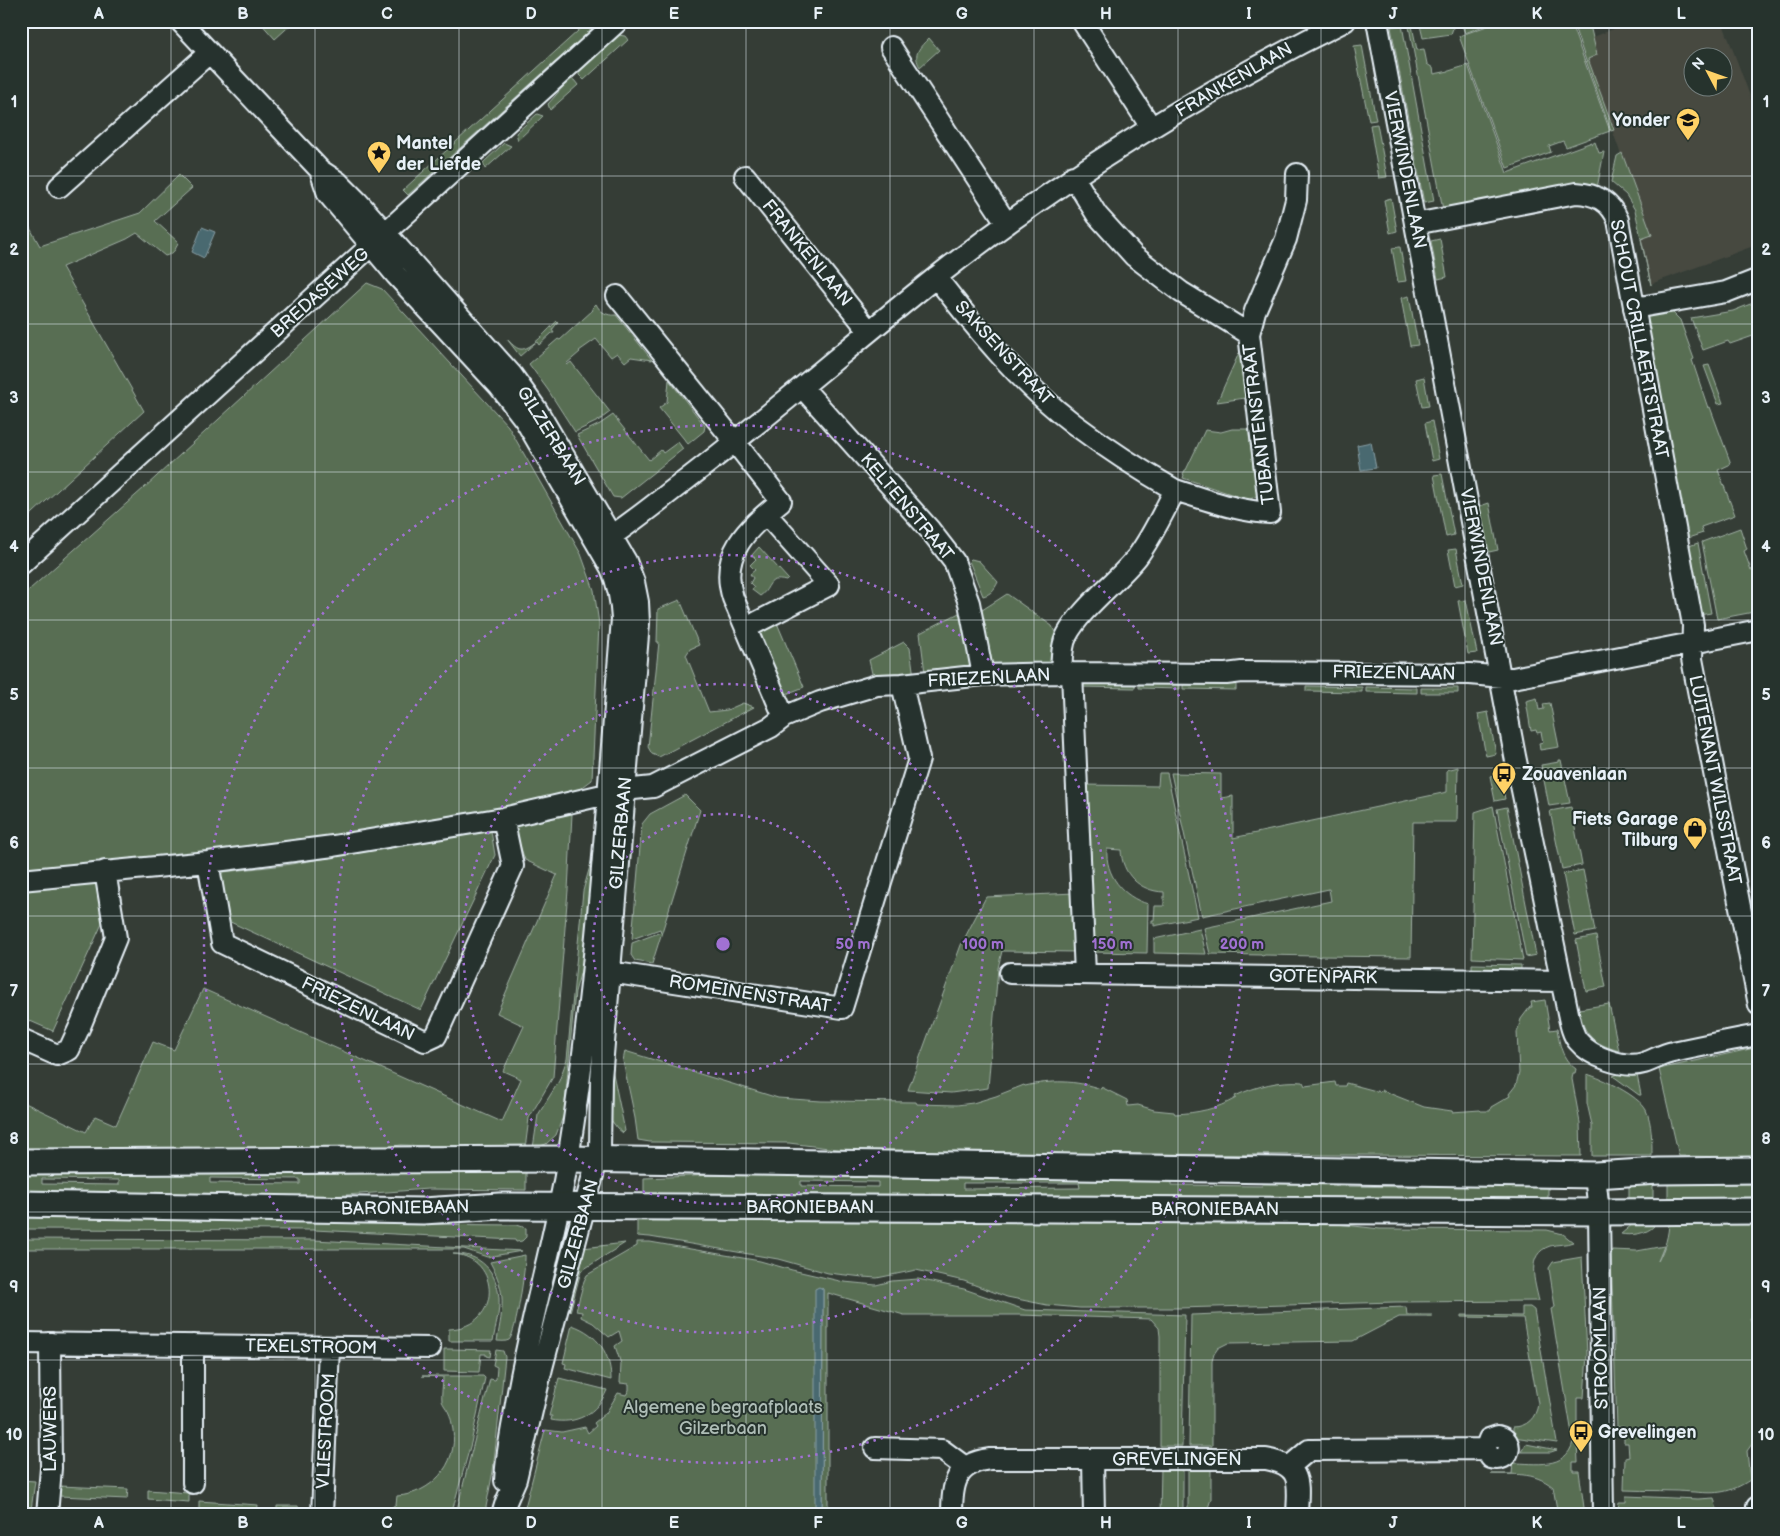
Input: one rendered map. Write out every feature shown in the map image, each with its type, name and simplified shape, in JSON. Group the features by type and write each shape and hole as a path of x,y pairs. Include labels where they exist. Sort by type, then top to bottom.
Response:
{"main road":[{"path":"21,1162 568,1159 1595,1175 1659,1171 1759,1170"},
{"name":"BARONIEBAAN","path":"21,1204 423,1211 500,1206 1599,1212 1759,1211"}],"street":[{"name":"GILZERBAAN","path":"180,21 320,170 338,182 379,240 512,375 541,416 605,540 626,561 634,582 638,602 639,623 616,791 601,970 600,1150 542,1368 516,1479 504,1508"},
{"name":"BREDASEWEG","path":"21,564 618,21"},
{"path":"1082,21 1150,127"},
{"name":"FRANKENLAAN","path":"605,540 736,442 936,277 1073,176 1150,127 1303,41 1345,21"},
{"name":"VIERWINDENLAAN","path":"1378,21 1516,756 1574,1036 1594,1054 1620,1063 1643,1063 1662,1054 1759,1035"},
{"path":"891,47 1007,224"},
{"path":"59,187 209,53"},
{"name":"TUBANTENSTRAAT","path":"1175,490 1236,508 1270,513 1249,334 1256,311 1286,240 1296,200 1297,174"},
{"name":"FRANKENLAAN","path":"745,176 869,331"},
{"path":"1073,176 1098,215 1134,256 1181,292 1249,334"},
{"name":"SCHOUT CRILLAERTSTRAAT","path":"1415,224 1576,193 1592,195 1608,204 1614,211 1618,220 1693,625 1692,643"},
{"name":"SAKSENSTRAAT","path":"936,277 976,329 1031,386 1072,423 1128,462 1175,490"},
{"path":"1634,308 1726,292 1759,280"},
{"path":"617,296 736,442 781,501 743,536 732,557 730,589 784,717"},
{"name":"KELTENSTRAAT","path":"802,387 930,530 954,560 969,603 983,675"},
{"path":"1085,974 1067,673 1062,652 1066,636 1078,619 1135,559 1157,526 1175,490"},
{"path":"746,628 829,585 766,514"},
{"path":"1502,678 1513,678 1759,630"},
{"name":"LUITENANT WILSSTRAAT","path":"1692,643 1692,659 1759,1005"},
{"name":"FRIEZENLAAN","path":"21,880 208,862 333,846 503,818 616,791 654,787 771,727 784,717 820,702 876,685 983,675 1067,673 1226,674 1242,672 1360,672 1470,674 1502,678"},
{"name":"ROMEINENSTRAAT","path":"601,970 842,1008 920,758 902,684"},
{"name":"FRIEZENLAAN","path":"208,862 222,943 425,1041 436,1036 513,866 503,818"},
{"path":"21,1039 57,1055 69,1050 116,938 106,871"},
{"name":"GILZERBAAN","path":"504,1508 505,1478 517,1394 560,1206 601,970"},
{"name":"GOTENPARK","path":"1010,973 1561,980"},
{"path":"1595,1175 1599,1212"},
{"name":"STROOMLAAN","path":"1599,1212 1603,1515"},
{"name":"LAUWERS","path":"46,1515 51,1468 50,1343"},
{"name":"TEXELSTROOM","path":"21,1344 430,1348"},
{"path":"193,1345 193,1484"},
{"name":"VLIESTROOM","path":"322,1515 329,1347"},
{"path":"875,1448 942,1450 965,1468 957,1479 952,1491 952,1515"},
{"path":"1298,1515 1298,1478 1289,1468 1309,1450 1485,1449"},
{"name":"GREVELINGEN","path":"965,1468 977,1460 990,1458 1266,1459 1279,1461 1289,1468"},
{"name":"GREVELINGEN","path":"1093,1459 1094,1515"}],"shaded area":[{"name":"Yonder","path":"1633,21 1722,21 1759,120 1759,244 1651,284 1641,238 1643,217 1581,42"}],"green space":[{"path":"259,21 295,21 275,39"},
{"path":"589,21 606,21 554,63 408,195 403,190"},
{"path":"1408,21 1411,21 1417,50 1424,49 1427,64 1433,68 1434,74 1468,65 1507,173 1595,142 1599,153 1604,152 1597,188 1443,210"},
{"path":"1419,21 1450,21 1453,28 1451,34 1423,38"},
{"path":"1460,21 1496,21 1465,33"},
{"path":"1501,21 1506,26 1519,21 1570,21 1610,131 1566,147 1563,141 1549,146 1551,152 1507,168 1459,36"},
{"path":"1572,21 1589,21 1597,55 1588,59 1614,130 1611,131"},
{"path":"1402,25 1434,201 1424,203 1391,27"},
{"path":"618,35 625,36 628,40 584,80 579,75 579,70"},
{"path":"929,38 939,50 920,67 917,54"},
{"path":"1362,45 1376,120 1369,121 1354,46"},
{"path":"570,79 574,80 578,85 550,110 548,104"},
{"path":"537,114 543,116 518,140 516,133"},
{"path":"1377,124 1387,177 1379,178 1370,125"},
{"path":"504,143 511,146 485,169 483,163"},
{"path":"1622,153 1652,235 1641,239 1635,210 1626,195 1611,182 1617,156"},
{"path":"179,175 192,188 155,221 178,242 172,253 165,256 137,233 62,267 144,411 21,524 21,212 40,246 140,213"},
{"path":"1391,198 1397,231 1390,233 1384,200"},
{"path":"1440,239 1447,277 1438,279 1431,241"},
{"path":"1400,247 1406,281 1398,282 1392,248"},
{"path":"367,283 382,289 508,426 581,554 594,590 599,624 592,780 576,792 531,804 297,844 21,876 21,597 144,488"},
{"path":"1409,296 1418,345 1410,346 1401,298"},
{"path":"1753,303 1759,303 1759,340 1756,341 1753,336 1730,344 1728,341 1703,350 1691,318 1733,311"},
{"path":"596,304 604,313 616,315 652,360 631,357 625,362 617,353 611,357 596,339 579,351 566,364 571,362 610,412 598,421 575,432 529,364 558,339 560,340 593,310 592,308"},
{"path":"1670,310 1680,320 1694,359 1692,360 1708,408 1710,407 1731,464 1718,470 1735,515 1701,527 1703,533 1685,539 1643,313"},
{"path":"557,321 552,330 554,333 539,345 537,342 535,343 520,356 507,339 516,348 524,349 540,338"},
{"path":"1239,353 1245,398 1217,402"},
{"path":"1709,365 1723,403 1718,404 1704,366"},
{"path":"1424,377 1429,406 1422,407 1416,379"},
{"path":"669,380 705,426 704,431 688,444 659,408 667,402"},
{"path":"613,415 649,460 661,450 663,453 678,442 683,449 621,498 613,497 577,435 600,424"},
{"path":"1432,421 1439,459 1432,461 1425,423"},
{"path":"1232,429 1248,429 1258,495 1249,500 1183,478 1183,474 1205,430 1221,432"},
{"path":"1442,474 1454,535 1446,537 1434,475"},
{"path":"1489,503 1498,550 1489,552 1480,506"},
{"path":"1740,528 1747,549 1744,551 1751,570 1759,568 1759,611 1717,619 1702,542"},
{"path":"1698,543 1711,613 1699,615 1686,547"},
{"path":"759,547 788,579 786,581 772,581 760,596 752,590 754,587 750,583 753,578 750,574 755,570 750,565 756,559 752,555"},
{"path":"1456,549 1463,584 1455,586 1448,550"},
{"path":"971,559 979,561 998,582 988,594 983,596 969,561"},
{"path":"1007,594 1052,626 1058,639 1048,666 1000,666 987,663 925,673 920,633 963,611 979,612"},
{"path":"680,600 699,645 690,649 686,655 709,712 727,710 743,703 754,707 659,757 652,754 648,747 659,642 657,642 658,609"},
{"path":"1466,600 1477,653 1468,654 1458,601"},
{"path":"777,623 804,687 781,696 759,635 763,630"},
{"path":"904,642 910,648 914,677 873,678 869,660"},
{"path":"1079,682 1135,683 1135,688 1079,687"},
{"path":"1139,683 1180,683 1180,689 1139,688"},
{"path":"1183,683 1236,684 1236,690 1183,689"},
{"path":"1306,686 1362,687 1362,692 1306,691"},
{"path":"1366,687 1417,688 1417,693 1366,692"},
{"path":"1421,688 1458,688 1458,693 1421,693"},
{"path":"1537,698 1539,710 1544,709 1543,704 1550,703 1559,747 1540,750 1539,743 1543,742 1541,732 1531,731 1526,701"},
{"path":"1488,712 1496,754 1486,756 1478,714"},
{"path":"1561,760 1570,803 1549,806 1541,765 1559,762"},
{"path":"1458,767 1457,822 1413,822 1411,957 1210,954 1204,928 1331,901 1329,889 1202,916 1171,773 1221,774 1221,798 1233,796 1233,838 1447,792 1447,770"},
{"path":"1159,773 1167,773 1198,917 1154,926 1152,920 1154,920 1155,906 1164,906 1164,892 1155,891 1140,885 1128,874 1122,859 1121,850 1107,849 1109,868 1117,884 1131,896 1148,904 1147,953 1090,952 1083,785 1158,786"},
{"path":"1500,774 1505,799 1495,801 1490,776"},
{"path":"685,795 700,810 652,964 635,961 631,955 632,943 661,932 660,929 632,939 642,824 650,814"},
{"path":"1493,806 1523,960 1472,958 1475,812"},
{"path":"1507,807 1536,955 1526,957 1497,809"},
{"path":"1571,807 1582,865 1562,869 1550,811"},
{"path":"567,813 572,814 568,890 553,1077 529,1118 525,1149 401,1145 325,1155 21,1152 21,1101 86,1132 95,1116 116,1125 153,1042 174,1050 203,989 502,1122 521,1079 503,1071 524,1026 497,1013 557,875 525,860 513,825"},
{"path":"491,831 495,855 421,1010 226,920 216,884 223,872 285,865"},
{"path":"592,859 585,956 575,992 564,1114 556,1135 546,1144 533,1148 538,1115 559,1081 567,1059 583,891"},
{"path":"1583,870 1595,931 1575,935 1563,874"},
{"path":"104,879 106,915 53,1031 21,1017 21,891"},
{"path":"1075,893 1078,952 1002,951 998,968 988,1088 951,1093 908,1090 961,945 986,897"},
{"path":"1200,929 1206,954 1154,953 1154,939"},
{"path":"1596,936 1606,987 1586,991 1576,940"},
{"path":"1472,964 1521,965 1521,973 1472,972"},
{"path":"1545,1000 1550,1030 1557,1029 1564,1056 1576,1069 1572,1079 1580,1123 1581,1156 868,1153 789,1143 650,1142 638,1140 623,1061 625,1051 778,1098 821,1101 916,1102 917,1104 957,1105 973,1103 1024,1085 1063,1082 1101,1089 1101,1087 1127,1100 1128,1106 1138,1105 1154,1110 1174,1112 1175,1114 1214,1108 1229,1102 1243,1092 1268,1084 1303,1082 1305,1086 1335,1082 1336,1086 1345,1086 1346,1083 1380,1092 1381,1090 1424,1107 1452,1112 1490,1111 1491,1107 1510,1096 1509,1094 1516,1085 1519,1073 1517,1032 1521,1019 1532,1007 1531,1002"},
{"path":"1609,1004 1619,1051 1602,1045 1591,1037 1584,1026 1579,1009"},
{"path":"1759,1047 1759,1157 1679,1156 1659,1069"},
{"path":"611,1064 625,1131 623,1133 609,1117"},
{"path":"1624,1072 1637,1075 1641,1095 1613,1076"},
{"path":"1587,1074 1620,1088 1642,1104 1649,1121 1652,1156 1592,1156 1592,1125 1587,1103"},
{"path":"21,1167 526,1169 526,1190 428,1189 332,1196 21,1195","holes":["210,1178 300,1179 300,1184 210,1183","42,1179 119,1180 119,1185 42,1184"]},
{"path":"833,1170 1548,1173 1548,1201 644,1199 644,1178","holes":["801,1181 878,1182 878,1187 801,1186","1172,1181 1263,1182 1262,1186 1172,1185","1336,1181 1414,1182 1413,1187 1336,1186","963,1183 1079,1183 1080,1188 963,1189"]},
{"path":"1759,1180 1759,1202 1668,1201 1668,1181"},
{"path":"1629,1182 1653,1182 1653,1202 1629,1202"},
{"path":"21,1214 396,1224 517,1225 526,1228 526,1237 522,1241 516,1242 515,1240 314,1230 21,1229"},
{"path":"637,1217 1311,1221 1380,1229 1547,1230 1563,1234 1573,1242 1550,1246 1537,1255 1534,1262 1534,1278 1539,1301 1080,1308 1047,1305 1007,1297 964,1281 916,1270 877,1278 828,1273 778,1259 637,1236"},
{"path":"1653,1221 1654,1226 1643,1233 1621,1234 1633,1224"},
{"path":"1669,1221 1759,1221 1759,1314 1750,1318 1752,1325 1759,1322 1759,1434 1747,1451 1750,1480 1736,1488 1723,1492 1624,1490 1625,1457 1629,1456 1628,1443 1624,1443 1624,1427 1617,1427 1611,1255 1612,1250 1637,1251 1664,1246 1658,1261 1663,1252"},
{"path":"21,1239 314,1240 522,1251 487,1257 464,1249 21,1249"},
{"name":"Algemene begraafplaats Gilzerbaan","path":"637,1242 650,1242 760,1261 844,1282 876,1285 892,1281 918,1279 964,1289 1025,1310 1185,1315 1182,1446 1160,1446 1160,1336 1159,1328 1151,1319 1019,1315 904,1315 828,1293 828,1515 822,1515 822,1288 819,1515 523,1515 545,1430 562,1432 585,1427 588,1433 596,1426 594,1423 606,1413 618,1393 626,1395 629,1390 629,1384 620,1383 621,1364 615,1346 622,1341 619,1331 609,1337 593,1323 581,1317 582,1312 576,1311 587,1275 637,1246"},
{"path":"625,1243 581,1271 570,1312 566,1306 583,1248"},
{"path":"453,1254 463,1254 479,1260 491,1272 495,1280 498,1288 499,1303 493,1341 449,1341 449,1329 467,1325 479,1317 487,1305 489,1292 487,1279 480,1267 469,1258"},
{"path":"525,1255 515,1326 508,1341 497,1341 502,1300 499,1283 490,1262"},
{"path":"1582,1257 1587,1354 1584,1398 1577,1398 1577,1434 1572,1434 1551,1309 1555,1307 1549,1268 1553,1262"},
{"path":"1406,1307 1407,1315 1432,1315 1432,1317 1399,1317 1353,1341 1228,1343 1218,1348 1212,1361 1212,1446 1189,1446 1191,1315"},
{"path":"1522,1307 1530,1307 1534,1310 1557,1443 1513,1437 1513,1427 1518,1427 1530,1421 1535,1414 1538,1404 1523,1318 1461,1317 1461,1315 1522,1316"},
{"path":"572,1325 589,1334 601,1346 609,1362 611,1380 565,1368 566,1364 563,1363"},
{"path":"444,1349 491,1350 490,1357 486,1356 486,1354 481,1354 479,1372 444,1371"},
{"path":"496,1350 503,1351 505,1357 493,1471 485,1512 484,1515 459,1515 459,1513 456,1513 490,1379 496,1379 497,1367 493,1365"},
{"path":"422,1376 483,1376 485,1378 471,1443 451,1515 340,1515 341,1509 388,1510 396,1504 397,1496 421,1490 440,1475 446,1466 451,1455 453,1430 450,1416 442,1401 443,1377"},
{"path":"559,1378 607,1390 598,1406 585,1416 569,1421 551,1420 552,1416 549,1416"},
{"path":"1573,1442 1577,1442 1578,1462 1573,1462 1573,1471 1579,1471 1585,1515 1558,1515 1553,1487 1538,1478 1523,1475 1490,1474 1512,1474 1513,1463 1540,1464 1557,1461 1564,1457"},
{"path":"1526,1444 1557,1450 1551,1452 1521,1452"},
{"path":"1161,1468 1183,1468 1183,1515 1160,1515"},
{"path":"1188,1468 1211,1468 1211,1499 1208,1515 1188,1515"},
{"path":"21,1480 35,1481 31,1510 21,1509"},
{"path":"60,1486 128,1489 127,1499 59,1496"},
{"path":"148,1490 189,1493 189,1502 148,1499"},
{"path":"1626,1496 1714,1498 1718,1515 1617,1515 1619,1502 1626,1502"},
{"path":"199,1501 258,1505 257,1514 199,1510"},
{"path":"277,1506 298,1506 299,1512 295,1515 280,1515"}],"water":[{"path":"202,227 215,232 204,258 192,252"},
{"path":"1371,442 1376,468 1361,470 1357,445"},
{"path":"819,1287 823,1289 822,1515 815,1515 815,1289"}],"place":[{"name":"Yonder","path":"1688,141"},
{"name":"Mantel der Liefde","path":"379,174"},
{"name":"Zouavenlaan","path":"1504,795"},
{"name":"Fiets Garage Tilburg","path":"1695,850"},
{"name":"Grevelingen","path":"1581,1453"}]}
